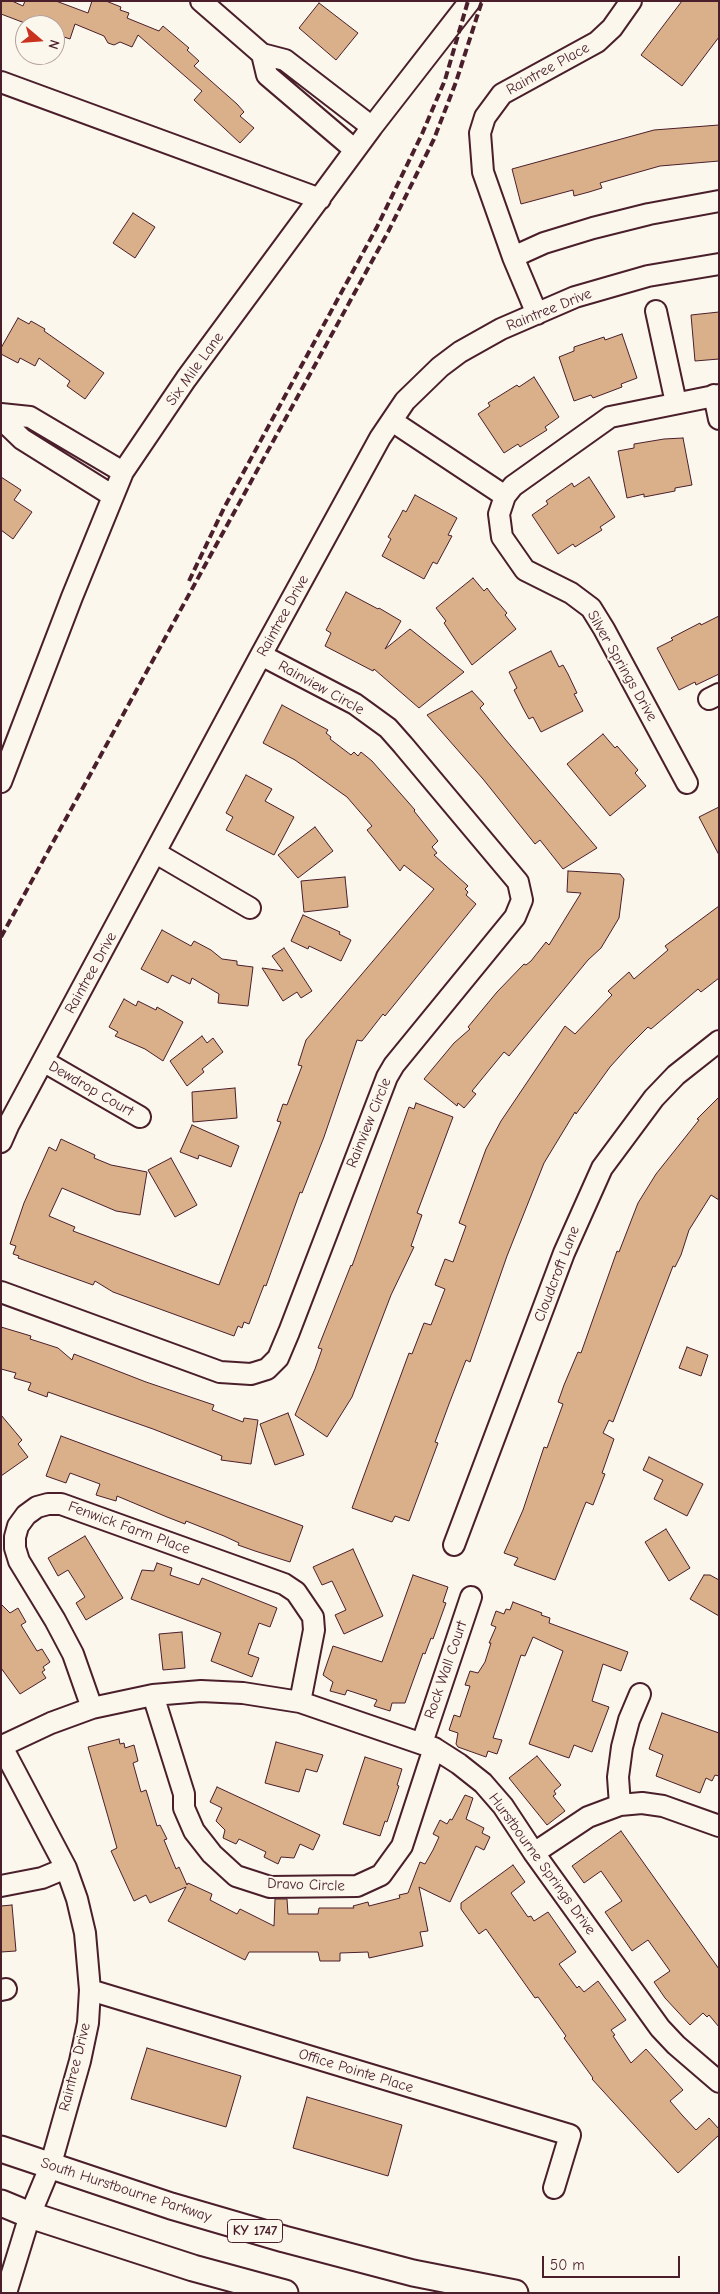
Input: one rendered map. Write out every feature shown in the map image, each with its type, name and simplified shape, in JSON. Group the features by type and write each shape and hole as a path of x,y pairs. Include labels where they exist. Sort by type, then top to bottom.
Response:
{"main road":[{"name":"South Hurstbourne Parkway","path":"1,2149 50,2167 284,2239 413,2273 515,2293"},
{"path":"1,2203 30,2215 193,2268 285,2293"}],"street":[{"path":"201,1 262,54 285,60 372,127"},
{"name":"Six Mile Lane","path":"1,782 123,472 186,379 372,127 470,1"},
{"name":"Raintree Place","path":"537,314 513,257 483,172 480,133 484,118 502,94 597,42 612,28 631,1"},
{"path":"262,54 267,75 355,150"},
{"path":"1,82 320,199"},
{"path":"513,257 544,242 593,228 649,214 719,201"},
{"name":"Raintree Drive","path":"1,1142 261,655 380,438 405,401 440,367 460,352 501,329 575,297 648,276 719,264"},
{"path":"656,311 676,403"},
{"path":"392,421 505,496 513,486 610,417 717,395 719,419"},
{"path":"1,414 30,417 123,472"},
{"path":"1,420 22,439 113,496"},
{"name":"Silver Springs Drive","path":"505,496 499,514 502,537 525,570 571,593 591,608 687,784"},
{"name":"Rainview Circle","path":"1,1292 220,1372 251,1374 267,1369 278,1358 290,1332 387,1077 394,1065 515,917 522,900 518,882 388,728 355,704 261,655"},
{"path":"156,852 250,908"},
{"name":"Cloudcroft Lane","path":"454,1545 564,1254 602,1168 654,1098 676,1075 719,1041"},
{"name":"Dewdrop Court","path":"43,1061 140,1117"},
{"name":"Fenwick Farm Place","path":"92,1708 73,1654 55,1620 19,1561 15,1548 18,1526 26,1514 37,1507 48,1504 61,1504 284,1584 296,1592 314,1617 314,1630 300,1702"},
{"name":"Rock Wall Court","path":"428,1745 471,1597"},
{"name":"Hurstbourne Springs Drive","path":"2,1746 51,1723 92,1708 153,1695 201,1691 243,1693 300,1702 428,1745 459,1764 483,1783 503,1806 534,1853 660,2028 676,2045 719,2082"},
{"path":"620,1805 618,1777 622,1747 629,1720 640,1694"},
{"name":"Dravo Circle","path":"153,1695 184,1794 184,1808 194,1831 212,1854 236,1876 270,1887 357,1886 381,1874 402,1846 428,1745"},
{"name":"Raintree Drive","path":"2,1746 66,1868 77,1899 85,1932 90,1990 88,2023 80,2061 50,2167 30,2215 6,2293"},
{"path":"534,1853 588,1817 620,1805 642,1803 664,1806 719,1826"},
{"path":"1,1886 42,1878 66,1868"},
{"name":"Office Pointe Place","path":"90,1990 570,2135 554,2188"}],"building":[{"path":"1,1 12,1 23,6 25,1 56,1 88,13 92,1 106,1 121,7 120,10 129,13 127,18 159,31 163,26 189,48 187,50 199,61 194,66 237,104 244,112 240,116 254,128 240,143 194,100 202,91 138,35 132,47 120,42 114,45 108,43 104,36 75,24 70,39 65,37 65,15 15,15 15,19 1,14"},
{"path":"682,1 719,1 719,37 682,86 641,55"},
{"path":"319,3 358,33 336,60 299,28"},
{"path":"719,125 719,161 660,166 600,183 602,188 589,192 574,196 573,190 521,204 512,169 654,130"},
{"path":"133,213 155,227 135,258 113,243"},
{"path":"719,312 719,359 695,361 691,315"},
{"path":"18,318 29,324 31,321 45,329 44,331 104,373 85,399 67,386 70,381 39,358 35,366 20,358 18,363 1,354 1,348"},
{"path":"622,334 637,378 621,384 622,387 593,398 591,395 574,401 559,357 574,351 574,347 604,337 605,340"},
{"path":"534,377 559,417 545,427 547,430 520,447 518,444 504,453 478,414 490,406 488,403"},
{"path":"683,438 692,485 675,488 675,491 644,497 644,494 627,498 618,451 634,448 634,444"},
{"path":"1,477 21,490 14,500 32,512 13,539 1,530"},
{"path":"589,477 615,517 600,527 602,530 575,547 573,544 558,554 532,515 548,504 546,501 572,483 574,487"},
{"path":"415,495 457,518 448,535 452,536 437,564 433,562 424,579 382,556 391,539 388,537 403,510 406,512"},
{"path":"473,578 484,591 487,588 507,613 505,615 516,629 472,665 444,623 446,621 436,608"},
{"path":"346,592 401,621 385,649 410,629 464,672 419,708 374,669 373,671 325,646 331,633 326,630"},
{"path":"719,616 719,674 696,685 695,682 679,690 657,648 673,640 671,638 700,623 701,625"},
{"path":"551,651 559,667 563,665 568,674 577,693 574,694 583,711 541,732 533,717 529,719 523,708 514,690 517,688 509,672"},
{"path":"472,691 484,704 480,708 597,848 563,869 540,840 535,844 483,779 427,715"},
{"path":"282,705 328,730 326,733 331,737 330,739 351,755 354,752 358,756 361,752 372,761 415,810 438,841 432,847 437,853 434,855 468,886 465,889 468,892 466,895 476,904 385,1016 383,1014 362,1041 357,1040 324,1137 302,1193 300,1192 266,1286 264,1285 249,1324 244,1322 242,1328 238,1326 234,1336 113,1292 95,1281 93,1285 18,1258 19,1256 13,1254 16,1246 10,1244 24,1203 49,1147 56,1151 61,1139 95,1155 94,1158 111,1165 147,1172 140,1215 116,1211 62,1188 49,1216 75,1227 73,1231 219,1285 281,1122 277,1121 283,1104 287,1105 302,1066 298,1065 306,1040 434,889 404,865 400,871 367,830 372,826 347,797 295,760 263,743"},
{"path":"603,734 615,748 617,746 638,770 635,773 646,786 610,816 567,764"},
{"path":"246,775 272,789 265,801 294,817 274,855 226,830 233,817 226,813"},
{"path":"719,807 719,855 699,817"},
{"path":"315,827 333,851 298,878 278,855"},
{"path":"568,871 620,874 624,879 619,918 601,948 588,960 509,1056 504,1052 472,1091 476,1094 464,1108 458,1103 457,1106 424,1079 454,1043 470,1029 468,1027 497,992 524,964 526,965 531,961 546,942 549,945 581,893 567,892"},
{"path":"345,877 348,907 304,912 301,881"},
{"path":"719,906 719,978 701,992 698,989 651,1029 648,1027 628,1047 610,1067 576,1114 575,1112 544,1163 507,1256 470,1362 466,1360 449,1404 435,1442 438,1443 409,1521 395,1516 392,1522 352,1508 409,1353 412,1354 424,1323 431,1325 445,1289 435,1285 445,1259 453,1262 466,1226 459,1223 486,1149 501,1121 565,1026 575,1034 612,995 608,991 629,972 634,979 668,950 665,946"},
{"path":"303,915 340,932 339,934 351,940 341,961 309,946 308,949 291,941"},
{"path":"162,930 191,946 194,941 211,950 222,959 237,961 237,965 253,967 248,1006 218,1003 219,994 192,978 190,984 172,975 168,983 141,969"},
{"path":"284,948 312,991 301,998 297,992 283,1001 262,968 283,971 272,956"},
{"path":"124,999 136,1006 138,1001 156,1010 157,1007 183,1022 163,1061 145,1049 115,1036 118,1032 109,1027"},
{"path":"202,1036 207,1043 213,1038 223,1052 202,1069 204,1072 187,1086 170,1061"},
{"path":"235,1088 237,1118 193,1122 192,1092"},
{"path":"719,1097 719,1200 711,1195 689,1230 681,1255 675,1267 673,1266 613,1422 609,1420 603,1433 614,1439 602,1473 605,1474 593,1505 586,1502 555,1580 514,1565 518,1558 504,1553 523,1510 544,1447 547,1448 563,1404 558,1402 564,1385 578,1352 581,1353 617,1251 619,1252 638,1203 656,1174 699,1120 697,1119"},
{"path":"416,1103 453,1117 417,1213 422,1215 411,1246 414,1247 391,1295 352,1397 327,1437 295,1415 315,1369 322,1349 318,1348 352,1266 409,1107 414,1109"},
{"path":"192,1125 239,1146 231,1167 199,1155 198,1159 180,1152"},
{"path":"171,1158 197,1205 175,1217 148,1170"},
{"path":"1,1327 31,1336 30,1339 58,1348 72,1360 74,1354 146,1382 214,1405 212,1410 243,1422 244,1418 258,1420 251,1464 221,1460 222,1456 153,1429 48,1392 47,1397 28,1390 31,1383 14,1378 16,1373 1,1369"},
{"path":"687,1347 708,1355 701,1376 679,1368"},
{"path":"288,1413 304,1455 275,1465 260,1424"},
{"path":"1,1415 22,1440 18,1444 28,1457 1,1476"},
{"path":"61,1436 303,1526 290,1562 238,1545 239,1543 224,1536 186,1521 185,1524 117,1496 116,1501 96,1495 100,1484 70,1473 66,1483 46,1476"},
{"path":"649,1457 703,1484 687,1516 654,1499 663,1480 643,1470"},
{"path":"666,1529 690,1568 669,1581 645,1542"},
{"path":"85,1536 123,1598 86,1620 76,1603 85,1597 68,1570 58,1576 48,1558"},
{"path":"353,1549 383,1616 344,1634 335,1615 346,1610 332,1581 322,1585 313,1567"},
{"path":"157,1563 172,1568 170,1575 199,1585 202,1578 277,1608 270,1627 259,1623 248,1654 259,1658 252,1677 211,1661 221,1633 131,1599 142,1570 154,1571"},
{"path":"413,1575 448,1587 443,1602 446,1603 433,1639 431,1638 425,1654 423,1653 405,1703 392,1703 390,1711 374,1706 377,1700 347,1690 345,1695 330,1691 333,1682 323,1675 333,1646 382,1662"},
{"path":"704,1575 710,1575 719,1580 719,1616 690,1599"},
{"path":"513,1602 542,1613 541,1615 550,1618 549,1623 628,1652 621,1671 603,1664 592,1701 609,1707 592,1752 574,1745 569,1758 529,1744 563,1651 533,1637 525,1656 521,1655 493,1738 502,1740 497,1754 488,1751 486,1757 458,1747 456,1744 458,1733 449,1730 454,1715 460,1717 470,1686 465,1685 470,1671 478,1673 485,1662 491,1643 489,1643 496,1627 491,1625 496,1611 504,1614 506,1609 510,1610"},
{"path":"1,1604 10,1613 18,1608 26,1622 21,1625 37,1651 42,1649 50,1662 43,1667 45,1670 42,1672 46,1678 20,1694 1,1668"},
{"path":"182,1632 185,1668 163,1670 159,1634"},
{"path":"662,1713 719,1733 719,1776 715,1775 712,1781 706,1778 700,1793 656,1776 663,1755 649,1749"},
{"path":"119,1739 120,1744 124,1743 125,1748 134,1745 138,1761 133,1763 141,1792 146,1790 157,1826 160,1825 167,1839 164,1840 176,1869 179,1867 187,1885 188,1883 212,1894 210,1900 237,1914 240,1909 274,1926 275,1899 287,1899 288,1914 318,1914 319,1908 354,1908 353,1906 368,1902 369,1906 400,1898 399,1895 408,1893 420,1862 425,1864 439,1837 433,1834 440,1820 447,1824 450,1819 452,1820 465,1795 473,1798 466,1819 484,1828 482,1833 490,1837 484,1850 476,1846 450,1902 419,1887 428,1931 420,1932 423,1946 369,1958 368,1952 340,1953 340,1961 320,1961 318,1952 249,1952 245,1960 168,1921 186,1887 150,1903 146,1895 134,1901 111,1851 117,1848 88,1747"},
{"path":"276,1742 323,1755 317,1772 306,1769 299,1792 265,1783"},
{"path":"537,1756 561,1785 554,1791 556,1794 553,1796 565,1811 547,1825 509,1778"},
{"path":"365,1757 402,1769 397,1785 399,1786 387,1822 385,1821 380,1836 343,1824"},
{"path":"217,1787 320,1835 313,1850 300,1844 294,1858 281,1857 278,1864 264,1857 266,1852 239,1839 236,1844 223,1838 225,1830 216,1821 222,1808 210,1802"},
{"path":"621,1831 719,1969 719,2027 709,2015 707,2017 703,2013 690,2025 665,1998 654,1982 670,1971 648,1940 632,1951 605,1912 622,1901 601,1871 584,1883 572,1866"},
{"path":"513,1865 525,1882 511,1893 528,1917 531,1916 534,1921 548,1912 576,1952 559,1964 577,1988 579,1986 584,1992 598,1981 626,2020 611,2030 631,2063 646,2049 683,2090 670,2101 682,2115 696,2130 709,2118 719,2129 719,2135 678,2173 592,2079 564,2038 566,2036 538,1997 535,1998 486,1929 479,1934 461,1909 461,1903"},
{"path":"12,1905 16,1951 1,1952 1,1906"},
{"path":"147,2048 241,2076 226,2127 131,2099"},
{"path":"307,2097 402,2125 388,2176 293,2148"}],"railway":[{"path":"189,581 224,508 377,227 422,134 445,80 468,1"},
{"path":"1,937 388,232 434,139 456,82 482,1"}]}
